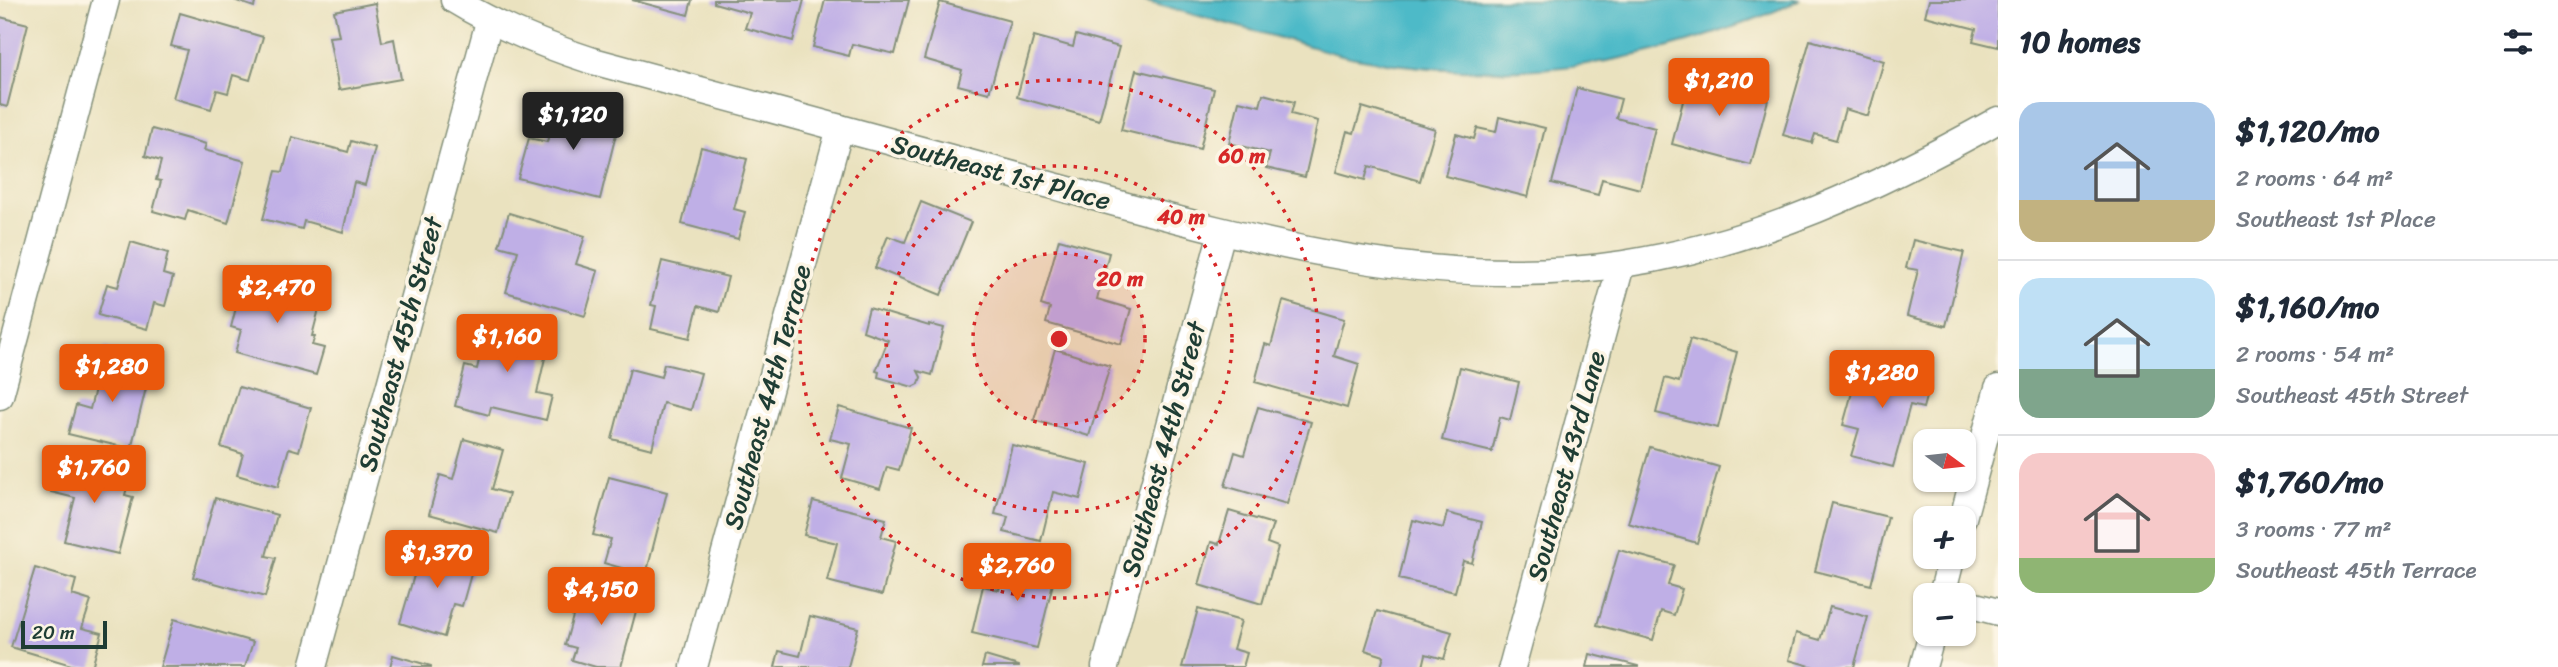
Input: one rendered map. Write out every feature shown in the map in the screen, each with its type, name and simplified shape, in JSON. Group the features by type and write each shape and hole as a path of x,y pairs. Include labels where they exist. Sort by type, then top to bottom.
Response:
{"street":[{"path":"0,396 106,0"},
{"name":"Southeast 1st Place","path":"454,0 489,22 529,41 593,61 1222,232 1329,255 1439,269 1544,272 1621,265 1722,243 1837,202 1921,163 1998,120"},
{"name":"Southeast 45th Street","path":"313,667 489,22"},
{"name":"Southeast 44th Terrace","path":"694,667 840,128"},
{"name":"Southeast 44th Street","path":"1104,667 1222,232"},
{"name":"Southeast 43rd Lane","path":"1512,667 1621,265"},
{"path":"1966,506 1998,388"},
{"path":"1976,606 1998,612"},
{"path":"1923,667 1928,646"}],"water":[{"path":"1140,0 1801,0 1746,23 1637,55 1583,65 1528,70 1473,70 1415,67 1347,56"}],"building":[{"path":"234,0 256,0 254,7"},
{"path":"632,0 692,0 688,15"},
{"path":"714,0 804,0 793,41 745,28 750,13 714,3"},
{"path":"825,0 909,0 895,54 852,44 849,56 813,47"},
{"path":"1929,0 1998,0 1998,47 1973,41 1976,29 1925,16"},
{"path":"940,2 1010,21 989,93 958,85 962,70 924,59"},
{"path":"375,3 382,42 394,39 401,79 339,90 329,37 339,36 334,11"},
{"path":"180,13 263,37 250,80 233,75 228,93 217,90 211,109 173,98 187,50 171,46"},
{"path":"0,17 28,24 7,107 0,105"},
{"path":"1076,35 1119,47 1099,120 1017,97 1034,36 1073,47"},
{"path":"1810,40 1884,61 1868,116 1845,109 1836,140 1815,134 1812,143 1783,135"},
{"path":"1692,66 1730,75 1726,89 1768,100 1751,165 1672,144"},
{"path":"1136,70 1214,89 1200,149 1121,130"},
{"path":"1577,88 1621,99 1616,118 1655,128 1640,189 1602,179 1598,195 1552,183"},
{"path":"1263,94 1294,102 1291,114 1318,121 1305,177 1266,168 1270,153 1229,143 1239,101 1260,106"},
{"path":"557,102 620,118 600,199 518,178 529,138 547,142"},
{"path":"1362,107 1435,129 1420,181 1369,166 1365,180 1336,172 1347,131 1354,133"},
{"path":"1499,117 1545,128 1528,197 1445,176 1456,134 1474,139 1477,128 1496,132"},
{"path":"152,129 206,144 204,150 245,161 228,223 188,210 185,220 153,211 161,181 156,180 161,161 145,156"},
{"path":"292,137 348,152 351,141 375,148 365,185 354,182 343,232 304,221 302,229 263,219 276,171 283,172"},
{"path":"701,147 747,159 734,209 745,212 738,239 682,224"},
{"path":"921,202 971,222 941,295 875,268 888,236 905,242"},
{"path":"509,213 585,236 576,264 598,271 585,316 506,292 518,251 499,246"},
{"path":"1059,239 1109,253 1097,299 1131,309 1121,344 1046,323 1050,308 1041,305"},
{"path":"1913,240 1964,252 1946,326 1907,316 1918,270 1906,268"},
{"path":"131,242 168,253 163,274 173,277 165,306 154,303 147,329 98,315 107,284 118,287"},
{"path":"662,261 728,277 719,312 698,306 690,338 651,329 656,306 651,305"},
{"path":"245,273 296,286 294,294 321,301 312,336 315,336 312,345 324,348 316,375 235,353 241,330 231,327"},
{"path":"1283,301 1344,319 1334,356 1359,364 1347,408 1255,382 1265,344 1271,346"},
{"path":"869,308 944,328 932,375 918,371 921,377 919,384 913,387 878,377 879,372 876,371 888,340 863,331"},
{"path":"488,321 550,336 537,393 552,396 546,420 491,407 489,415 455,406 465,366 477,369"},
{"path":"1690,339 1737,352 1718,428 1656,413 1665,378 1679,382"},
{"path":"105,348 138,357 131,384 146,388 131,449 68,434 76,405 90,409"},
{"path":"1055,349 1110,366 1089,436 1034,420"},
{"path":"1861,360 1931,379 1923,408 1910,405 1893,467 1851,456 1859,429 1843,425"},
{"path":"664,364 701,373 691,410 663,403 652,449 612,439 630,369 661,377"},
{"path":"1460,367 1519,382 1510,420 1500,417 1492,452 1442,440"},
{"path":"239,387 311,408 299,451 289,448 278,487 237,475 243,454 221,447"},
{"path":"839,407 911,428 899,470 887,467 880,489 842,478 851,444 830,439"},
{"path":"1258,407 1311,422 1287,504 1225,486 1235,452 1244,455"},
{"path":"464,439 503,450 492,489 509,494 498,533 429,514 440,475 453,479"},
{"path":"1012,445 1089,464 1080,499 1053,492 1041,541 1004,532 1008,517 995,514"},
{"path":"1650,447 1719,467 1697,543 1628,523"},
{"path":"60,458 130,476 125,495 133,497 118,554 64,541 75,498 51,492"},
{"path":"609,477 667,492 646,575 604,563 611,539 593,535"},
{"path":"215,498 277,515 266,556 276,558 265,597 193,577"},
{"path":"813,501 886,519 881,537 896,541 882,595 827,581 837,543 804,535"},
{"path":"1832,503 1888,517 1871,585 1815,571"},
{"path":"1229,511 1273,524 1267,543 1278,547 1262,604 1199,585 1211,542 1219,544"},
{"path":"1447,513 1482,522 1472,563 1463,561 1455,592 1399,579 1413,520 1443,528"},
{"path":"423,545 475,560 462,606 453,604 444,637 400,623"},
{"path":"1619,550 1674,565 1668,585 1682,589 1674,615 1661,611 1653,640 1597,625"},
{"path":"1008,555 1057,567 1037,648 972,633 983,586 999,590"},
{"path":"35,568 76,580 72,595 91,601 82,628 102,633 92,667 78,667 11,647"},
{"path":"582,584 639,600 621,667 596,667 572,660 576,648 565,645"},
{"path":"1830,607 1868,617 1854,667 1814,667 1789,660 1796,633 1820,640"},
{"path":"1198,609 1241,621 1233,649 1247,653 1243,667 1182,667"},
{"path":"1377,611 1452,632 1444,659 1426,654 1423,667 1381,667 1384,656 1365,650"},
{"path":"810,616 858,628 848,667 775,667 779,651 800,656"},
{"path":"174,619 253,642 245,667 160,667"},
{"path":"1590,654 1638,666 1638,667 1587,667"},
{"path":"393,655 431,666 431,667 390,667"},
{"path":"985,656 1019,666 1019,667 982,667"}]}
